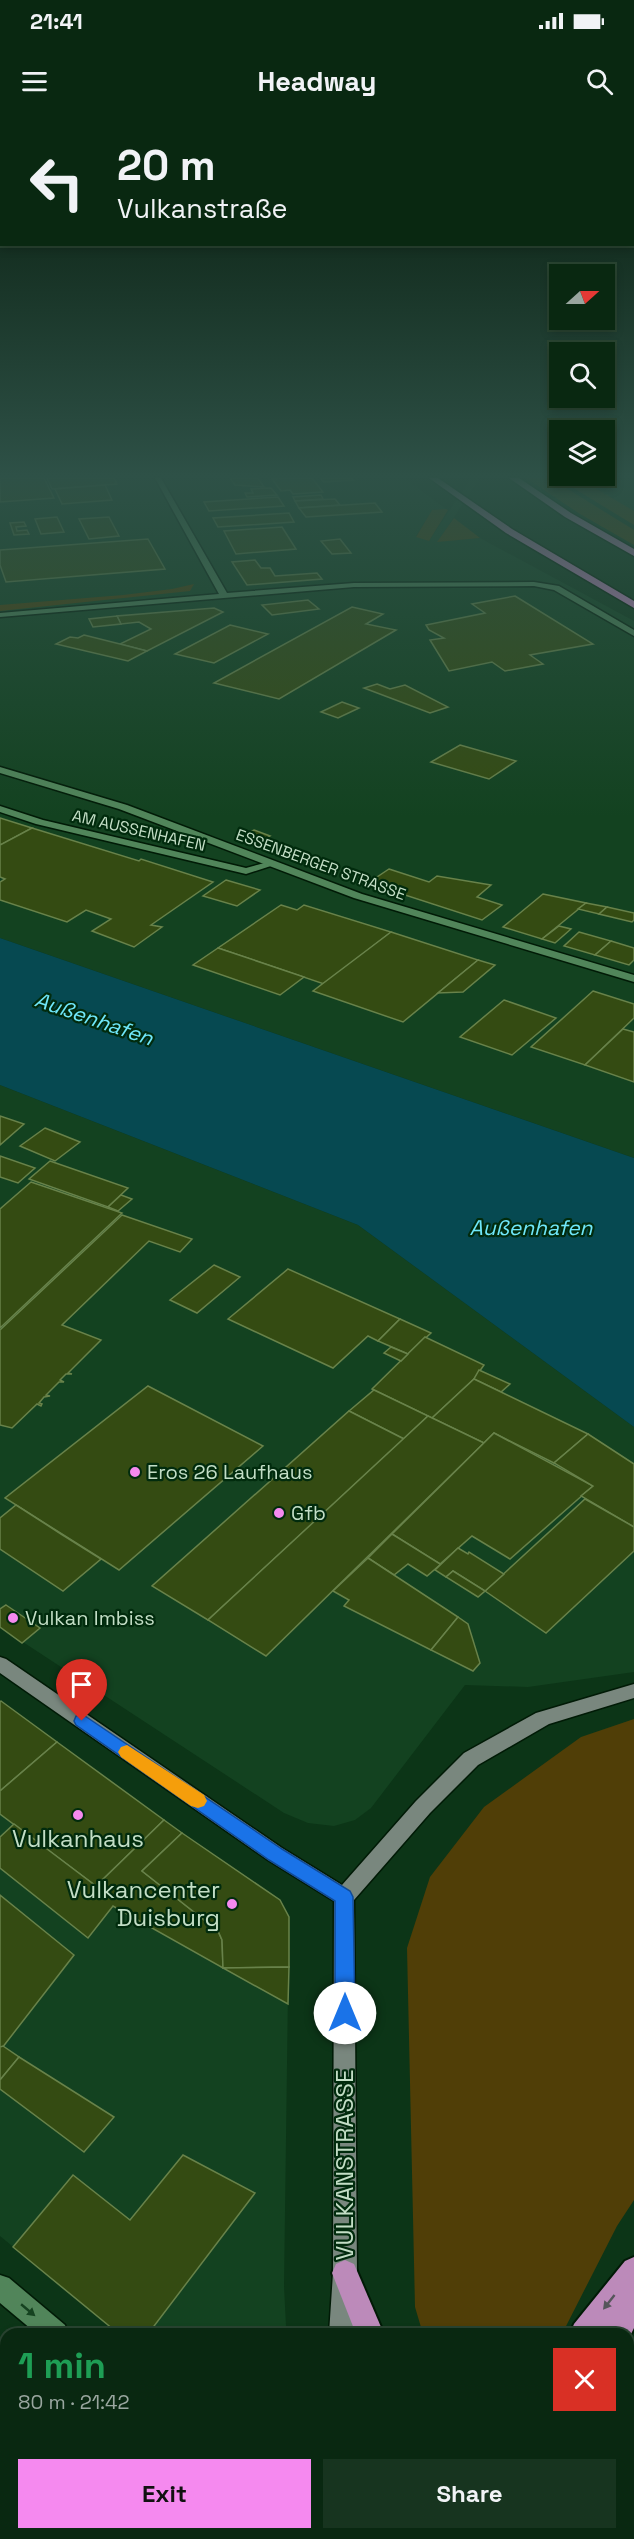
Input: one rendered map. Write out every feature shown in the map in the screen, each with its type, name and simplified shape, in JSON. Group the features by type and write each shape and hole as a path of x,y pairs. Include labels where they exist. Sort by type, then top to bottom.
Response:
{"highway":[{"path":"611,591 634,605"},
{"path":"589,2328 634,2270"},
{"path":"345,2273 368,2328"},
{"path":"620,2328 634,2300"}],"main road":[{"path":"0,1664 275,1854 344,1897 423,1807 471,1759 543,1718 634,1691"},
{"name":"VULKANSTRASSE","path":"341,2328 345,2273 344,1897"},
{"name":"VULKANSTRASSE","path":"345,2273 350,2328"}],"street":[{"path":"221,591 224,596"},
{"path":"0,615 284,591"},
{"path":"561,591 634,633"},
{"name":"ESSENBERGER STRASSE","path":"0,770 123,807 358,896 634,979"},
{"name":"AM AUSSENHAFEN","path":"0,809 40,822 246,871 272,864"},
{"path":"0,2287 49,2328"}],"shaded area":[{"path":"0,591 578,591 634,621 634,1158 0,938"},
{"path":"157,591 190,591 0,611 0,605"},
{"path":"0,1085 358,1225 634,1427 634,1672 528,1687 465,1685 371,1808 355,1820 334,1826 308,1823 284,1813 0,1627"},
{"path":"0,1701 182,1833 289,1917 284,2286 286,2326 285,2328 112,2328 0,2236"},
{"path":"634,1719 634,2200 617,2226 565,2328 421,2328 415,2307 407,1948 430,1877 484,1807 581,1737"}],"water":[{"name":"Außenhafen","path":"0,938 634,1158 634,1427 358,1225 0,1085"}],"building":[{"path":"515,596 593,644 530,655 543,664 505,671 492,662 449,671 430,640 444,638 429,630 426,625 485,613 472,604"},
{"path":"308,600 319,609 272,615 262,605"},
{"path":"352,607 383,614 366,624 396,630 279,699 214,683"},
{"path":"214,608 223,612 147,651 120,644 151,629 139,622 121,624 117,616"},
{"path":"117,616 121,624 93,627 89,619"},
{"path":"230,625 268,634 214,663 175,654"},
{"path":"84,635 147,651 128,661 56,644 70,637 78,638"},
{"path":"377,684 390,689 405,685 448,707 430,713 364,688"},
{"path":"342,702 359,708 338,718 321,712"},
{"path":"460,745 516,761 489,779 431,762"},
{"path":"0,818 32,828 0,845"},
{"path":"32,828 213,882 151,925 162,927 134,947 92,931 111,919 86,910 67,922 0,900 0,882 5,879 0,877 0,845"},
{"path":"254,830 270,836 260,842 244,835"},
{"path":"389,869 429,882 437,876 491,885 477,897 502,905 482,920 368,883"},
{"path":"226,880 260,890 237,906 203,896"},
{"path":"543,894 586,903 542,939 503,927"},
{"path":"586,903 607,907 599,914 578,909"},
{"path":"281,905 297,910 304,905 391,932 324,984 218,948"},
{"path":"607,907 634,913 634,920 632,922 599,914"},
{"path":"559,926 571,929 555,943 542,939"},
{"path":"391,932 478,960 403,1022 313,991"},
{"path":"579,932 611,941 595,955 564,946"},
{"path":"611,941 634,948 634,960 629,965 595,955"},
{"path":"218,948 304,977 280,995 193,965"},
{"path":"478,960 495,965 463,992 438,993"},
{"path":"593,991 634,1004 634,1018 585,1065 531,1047"},
{"path":"504,1000 556,1018 512,1055 460,1037"},
{"path":"623,1029 634,1032 634,1082 585,1065"},
{"path":"0,1116 24,1124 0,1145"},
{"path":"45,1128 80,1142 55,1161 20,1146"},
{"path":"0,1156 35,1168 18,1183 0,1177"},
{"path":"50,1161 128,1188 108,1207 29,1179"},
{"path":"31,1182 122,1213 0,1328 0,1209"},
{"path":"121,1195 132,1199 118,1211 108,1207"},
{"path":"122,1215 192,1239 180,1252 149,1241 62,1325 101,1340 68,1373 72,1374 66,1374 60,1380 64,1382 59,1382 46,1395 50,1396 44,1397 39,1403 42,1404 41,1406 37,1404 12,1428 0,1425 0,1330"},
{"path":"214,1265 240,1277 197,1313 170,1300"},
{"path":"288,1269 400,1319 378,1341 368,1336 333,1368 228,1319"},
{"path":"400,1319 431,1333 408,1354 378,1341"},
{"path":"425,1337 484,1365 474,1379 432,1418 372,1389"},
{"path":"391,1347 408,1354 401,1361 384,1353"},
{"path":"479,1370 510,1384 501,1392 474,1379"},
{"path":"474,1379 588,1434 554,1463 494,1433 484,1443 432,1418"},
{"name":"Eros 26 Laufhaus","path":"148,1386 263,1446 119,1570 5,1498"},
{"path":"374,1390 428,1416 404,1439 349,1411"},
{"name":"Gfb","path":"349,1411 404,1439 208,1620 152,1586"},
{"path":"428,1416 484,1443 266,1656 208,1620"},
{"path":"494,1433 593,1486 510,1559 472,1536 440,1564 392,1534"},
{"path":"588,1434 634,1464 634,1527 581,1496 593,1486 554,1463"},
{"path":"585,1499 634,1527 634,1551 546,1633 485,1591"},
{"path":"16,1505 101,1559 63,1591 0,1549 0,1518"},
{"path":"392,1534 441,1564 427,1576 408,1564 394,1575 368,1558"},
{"path":"458,1548 468,1554 469,1552 504,1574 485,1591 453,1571 446,1577 435,1570"},
{"path":"368,1558 458,1617 431,1650 344,1606 349,1600 333,1591"},
{"path":"453,1571 485,1591 478,1597 446,1577"},
{"name":"Vulkan Imbiss","path":"6,1605 40,1628 22,1643 0,1627 0,1609"},
{"path":"458,1617 468,1624 480,1663 473,1671 431,1650"},
{"path":"0,1702 57,1742 0,1791"},
{"name":"Vulkanhaus","path":"57,1742 164,1820 96,1886 0,1814 0,1791"},
{"path":"164,1820 182,1833 142,1871 218,1931 222,1940 223,1968 113,1906 88,1938 0,1868 0,1837 14,1824 96,1886"},
{"name":"Vulkancenter Duisburg","path":"182,1833 280,1900 289,1917 289,1967 223,1968 222,1940 218,1931 142,1871"},
{"path":"0,1895 74,1955 2,2048 0,2047"},
{"path":"289,1967 288,2004 223,1968"},
{"path":"3,2046 19,2057 0,2080 0,2047"},
{"path":"19,2057 114,2117 84,2152 0,2089 0,2080"},
{"path":"183,2155 255,2193 153,2328 112,2328 13,2247 73,2175 130,2220"}],"slow traffic":[{"path":"127,1752 198,1801"}],"place":[{"name":"Eros 26 Laufhaus","path":"135,1472"},
{"name":"Gfb","path":"279,1513"},
{"name":"Vulkan Imbiss","path":"13,1618"},
{"name":"Vulkanhaus","path":"78,1815"},
{"name":"Vulkancenter Duisburg","path":"232,1904"}],"route":[{"path":"82,1721 275,1854 344,1897 345,2013"}]}
